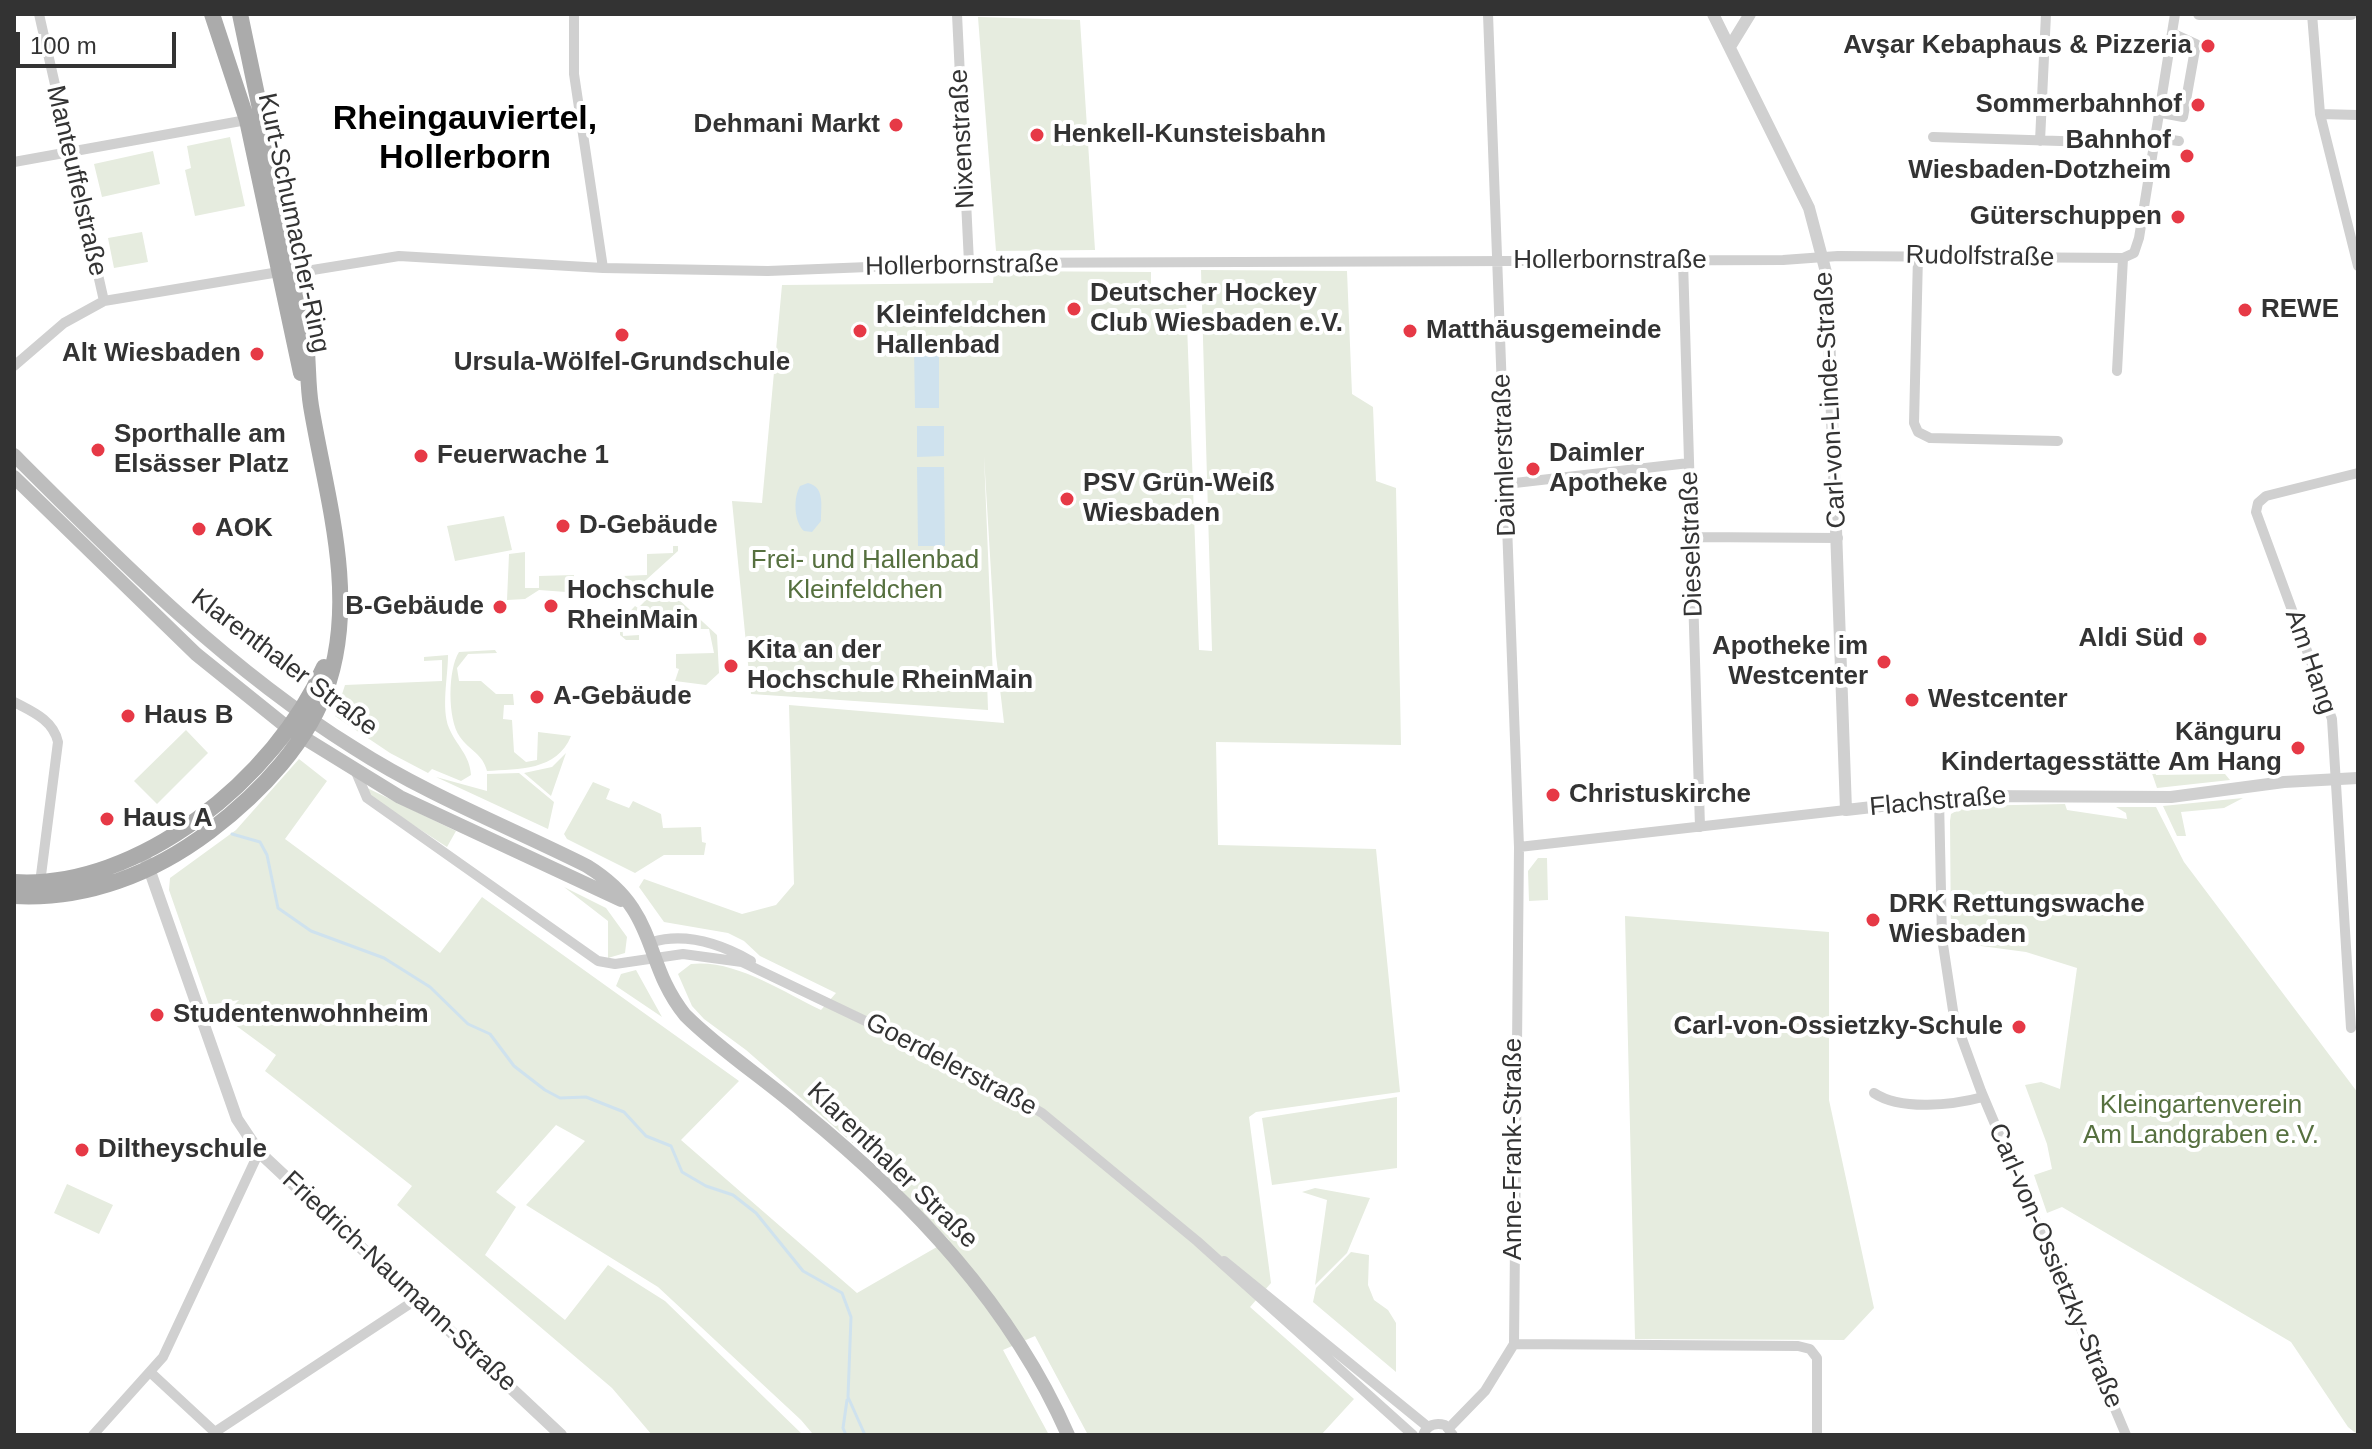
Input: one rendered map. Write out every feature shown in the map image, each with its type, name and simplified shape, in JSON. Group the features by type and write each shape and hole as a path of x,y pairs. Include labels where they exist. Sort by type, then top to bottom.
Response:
{"main road":[{"name":"Kurt-Schumacher-Ring","path":"212,14 254,118"},
{"name":"Kurt-Schumacher-Ring","path":"14,896 87,891 225,820 269,776 329,680 338,632 339,565 310,397 298,363 286,273 254,118 240,14"},
{"name":"Klarenthaler Straße","path":"14,455 174,610 306,716 403,777 587,866 613,884 638,914 675,1002 697,1027 845,1147 958,1260 1011,1330 1068,1435"},
{"name":"Klarenthaler Straße","path":"14,477 196,654 294,733 429,812 607,892 638,914"},
{"name":"Kurt-Schumacher-Ring","path":"14,882 40,883 81,878 146,861"}],"street":[{"name":"Manteuffelstraße","path":"39,14 104,301"},
{"path":"574,14 574,74 603,268"},
{"name":"Nixenstraße","path":"957,14 969,263"},
{"name":"Daimlerstraße","path":"1488,14 1519,847"},
{"name":"Carl-von-Linde-Straße","path":"1713,14 1809,208 1824,256 1831,307 1846,810"},
{"path":"1731,45 1750,14"},
{"path":"2040,141 2046,14"},
{"path":"2157,141 2175,14"},
{"path":"2199,14 2351,14"},
{"path":"2312,15 2320,114 2358,266"},
{"path":"2162,113 2183,117 2196,44 2174,34"},
{"path":"2320,114 2358,115"},
{"path":"14,162 71,154 254,118"},
{"path":"1933,137 2179,141"},
{"name":"Rudolfstraße","path":"1824,256 2123,258 2134,253 2157,141"},
{"name":"Hollerbornstraße","path":"14,366 64,323 104,301 399,256 603,268 768,271 969,263 1683,261 1824,256"},
{"path":"1918,256 1914,423 1918,432 1930,438 2058,441"},
{"path":"2117,371 2123,258"},
{"name":"Dieselstraße","path":"1683,261 1700,827"},
{"path":"1506,484 1689,463"},
{"name":"Am Hang","path":"2351,1028 2329,706 2256,512 2266,496 2358,473"},
{"path":"1693,537 1838,538"},
{"path":"14,702 40,716 55,731 58,742 40,883"},
{"name":"Klarenthaler Straße","path":"356,772 367,798 598,961 615,964 654,949"},
{"name":"Flachstraße","path":"1519,847 1939,798 2171,797 2358,778"},
{"name":"Carl-von-Ossietzky-Straße","path":"1939,798 1942,938 1954,1017 1983,1097 2126,1435"},
{"name":"Anne-Frank-Straße","path":"1514,1344 1519,847"},
{"name":"Friedrich-Naumann-Straße","path":"146,861 237,1119 259,1152 561,1435"},
{"name":"Goerdelerstraße","path":"654,949 672,938 710,943 736,952 766,971 968,1070 1042,1113 1197,1241 1413,1435"},
{"name":"Goerdelerstraße","path":"654,949 708,955 766,971"},
{"name":"Carl-von-Ossietzky-Straße","path":"1874,1093 1886,1100 1904,1102 1959,1103 1983,1097"},
{"path":"93,1435 163,1357 259,1152"},
{"name":"Goerdelerstraße","path":"1197,1241 1270,1294 1426,1431 1441,1424 1451,1432"},
{"path":"150,1372 217,1433 417,1299"},
{"path":"1451,1432 1485,1391 1514,1344 1798,1346 1810,1349 1817,1358 1817,1435"}],"green space":[{"name":"Henkell-Kunsteisbahn","path":"978,17 1080,20 1095,250 996,251"},
{"path":"230,137 245,206 195,216 185,170 191,168 187,146"},
{"path":"153,151 160,184 102,197 94,164"},
{"path":"142,232 148,262 114,268 108,238"},
{"name":"Frei- und Hallenbad Kleinfeldchen","path":"1201,270 1347,271 1352,394 1373,407 1376,481 1396,488 1401,745 1216,742 1218,845 1376,849 1400,1092 1256,1112 1249,1117 1271,1283 1250,1307 1354,1399 1321,1435 1088,1435 1035,1336 1003,1350 1049,1435 810,1435 812,1433 801,1420 658,1287 526,1205 585,1141 556,1125 496,1192 516,1207 485,1255 565,1320 608,1265 665,1301 803,1435 652,1435 612,1388 397,1205 412,1186 265,1071 276,1055 223,1016 239,1000 209,1005 169,890 170,878 236,830 299,759 327,781 285,839 440,953 482,897 739,1081 681,1140 857,1293 949,1240 863,1152 746,1050 704,1019 692,1006 678,974 691,964 725,967 758,978 821,1010 836,993 760,956 744,941 728,933 664,922 639,887 644,879 742,914 776,905 794,884 789,705 1004,723 996,655 984,456 993,678 987,680 988,710 751,694 732,501 762,503 782,285 993,283 994,271 1151,272 1151,295 1186,297 1199,650 1212,651"},
{"path":"504,516 512,550 455,561 447,526"},
{"path":"673,546 678,546 678,551 636,589 632,581 622,576 647,575 647,554 673,553"},
{"path":"525,552 525,588 539,588 539,576 574,575 574,583 566,592 539,590 525,599 507,600 509,554"},
{"path":"676,597 717,635 719,673 706,685 675,681 679,669 676,668 676,654 714,653 709,629 687,629 686,616 627,619 622,623 623,636 639,635 639,640 626,640 620,635 620,622 635,606 638,608 648,598"},
{"path":"495,650 497,653 468,654 457,668 459,681 481,681 496,694 513,694 514,705 504,705 503,719 512,720 514,752 526,762 537,760 538,732 571,736 565,747 546,762 524,768 487,771 482,760 456,729 450,694 455,660 459,652"},
{"path":"448,655 447,720 468,762 471,775 461,781 432,769 428,773 390,753 335,716 345,685 442,681 442,660 424,661 424,657"},
{"path":"186,730 208,753 157,804 134,781"},
{"path":"2144,750 2148,750 2156,775 2225,774 2230,780 2157,788"},
{"path":"566,753 551,796 524,773 552,767"},
{"path":"519,773 554,802 548,829 436,777 487,791 487,774"},
{"path":"593,782 610,789 606,799 629,808 633,801 661,814 663,828 701,827 702,842 706,843 704,855 664,855 635,873 567,839 564,834"},
{"path":"363,786 456,831 447,847 367,795"},
{"path":"2243,798 2224,808 2181,812 2186,836 2177,836 2163,806"},
{"name":"Kleingartenverein Am Landgraben e.V.","path":"2065,804 2067,810 2127,819 2126,813 2116,807 2156,807 2184,862 2358,1093 2358,1435 2348,1427 2291,1342 2062,1207 2047,1213 2034,1175 2052,1169 2047,1144 2025,1085 2041,1082 2060,1089 2077,968 2026,952 1951,942 1950,821 1951,814 1965,806"},
{"path":"1538,858 1547,858 1548,900 1529,901 1528,871"},
{"path":"564,887 606,908 627,937 625,953 608,958 608,921"},
{"path":"1625,916 1829,932 1829,1100 1874,1308 1844,1340 1635,1339"},
{"path":"636,970 662,1017 616,986 621,974"},
{"path":"1397,1097 1397,1168 1272,1185 1262,1118"},
{"path":"67,1184 113,1205 99,1234 54,1213"},
{"path":"1315,1188 1370,1198 1347,1253 1315,1285 1327,1200 1302,1192"},
{"path":"1351,1252 1369,1255 1368,1285 1374,1300 1388,1310 1396,1323 1396,1372 1313,1302 1316,1288"}],"water":[{"path":"939,348 939,408 915,408 914,349"},
{"path":"917,426 944,426 944,456 917,457"},
{"path":"917,467 944,467 945,546 918,546"},
{"path":"808,483 820,493 821,503 821,521 812,532 804,531 801,527 796,510 800,486"}],"waterway":[{"path":"232,834 260,842 267,855 278,908 311,931 384,958 430,987 468,1024 490,1034 514,1066 545,1090 560,1098 586,1097 624,1112 646,1136 671,1146 682,1172 706,1186 733,1195 756,1213 803,1271 842,1293 851,1317 848,1397 865,1435"},
{"path":"846,1435 843,1428 847,1400"}],"place":[{"name":"Avşar Kebaphaus & Pizzeria","path":"2208,46"},
{"name":"Sommerbahnhof","path":"2198,105"},
{"name":"Dehmani Markt","path":"896,125"},
{"name":"Henkell-Kunsteisbahn","path":"1037,135"},
{"name":"Bahnhof Wiesbaden-Dotzheim","path":"2187,156"},
{"name":"Güterschuppen","path":"2178,217"},
{"name":"Deutscher Hockey Club Wiesbaden e.V.","path":"1074,309"},
{"name":"REWE","path":"2245,310"},
{"name":"Kleinfeldchen Hallenbad","path":"860,331"},
{"name":"Matthäusgemeinde","path":"1410,331"},
{"name":"Ursula-Wölfel-Grundschule","path":"622,335"},
{"name":"Alt Wiesbaden","path":"257,354"},
{"name":"Sporthalle am Elsässer Platz","path":"98,450"},
{"name":"Feuerwache 1","path":"421,456"},
{"name":"Daimler Apotheke","path":"1533,469"},
{"name":"PSV Grün-Weiß Wiesbaden","path":"1067,499"},
{"name":"D-Gebäude","path":"563,526"},
{"name":"AOK","path":"199,529"},
{"name":"Hochschule RheinMain","path":"551,606"},
{"name":"B-Gebäude","path":"500,607"},
{"name":"Aldi Süd","path":"2200,639"},
{"name":"Apotheke im Westcenter","path":"1884,662"},
{"name":"Kita an der Hochschule RheinMain","path":"731,666"},
{"name":"A-Gebäude","path":"537,697"},
{"name":"Westcenter","path":"1912,700"},
{"name":"Haus B","path":"128,716"},
{"name":"Känguru Kindertagesstätte Am Hang","path":"2298,748"},
{"name":"Christuskirche","path":"1553,795"},
{"name":"Haus A","path":"107,819"},
{"name":"DRK Rettungswache Wiesbaden","path":"1873,920"},
{"name":"Studentenwohnheim","path":"157,1015"},
{"name":"Carl-von-Ossietzky-Schule","path":"2019,1027"},
{"name":"Diltheyschule","path":"82,1150"}],"district":[{"name":"Rheingauviertel, Hollerborn","path":"465,140"}]}
